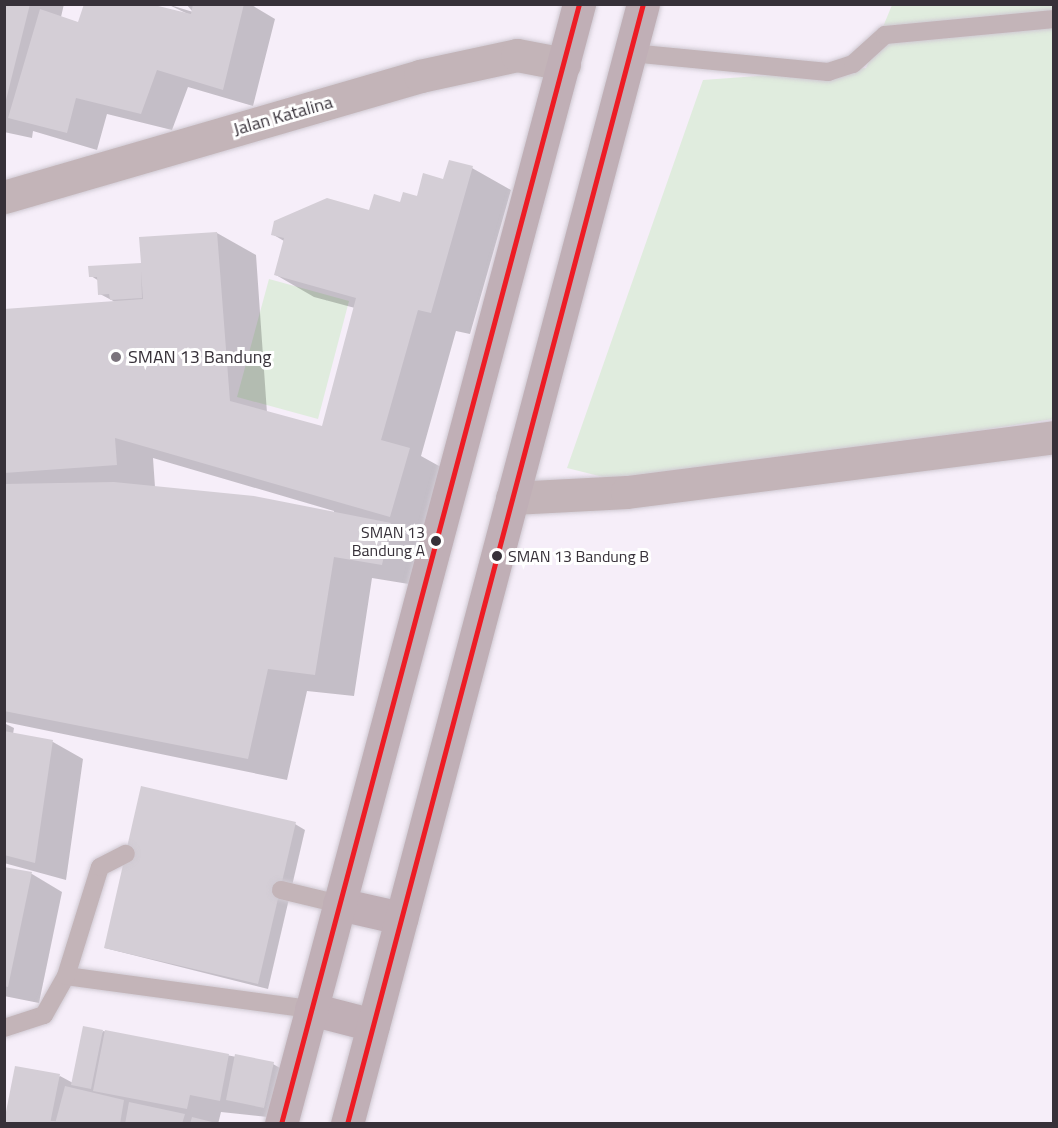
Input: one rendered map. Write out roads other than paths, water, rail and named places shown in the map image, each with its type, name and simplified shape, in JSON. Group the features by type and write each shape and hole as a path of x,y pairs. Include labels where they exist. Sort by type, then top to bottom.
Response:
{"highway":[{"path":"281,1124 579,4"},
{"path":"347,1124 643,4"},
{"path":"339,904 401,918"},
{"path":"311,1009 373,1025"}],"street":[{"name":"Jalan Katalina","path":"4,197 420,76 517,56 564,64"},
{"path":"512,498 627,492 1053,437"}],"lane":[{"path":"630,53 828,72 853,64 885,35 1053,19"},
{"path":"4,1028 45,1015 66,976 100,867 126,854"},
{"path":"281,890 339,904"},
{"path":"66,976 311,1009"}],"place":[{"name":"SMAN 13 Bandung","path":"116,357"},
{"name":"SMAN 13 Bandung A","path":"436,541"},
{"name":"SMAN 13 Bandung B","path":"497,556"}]}
